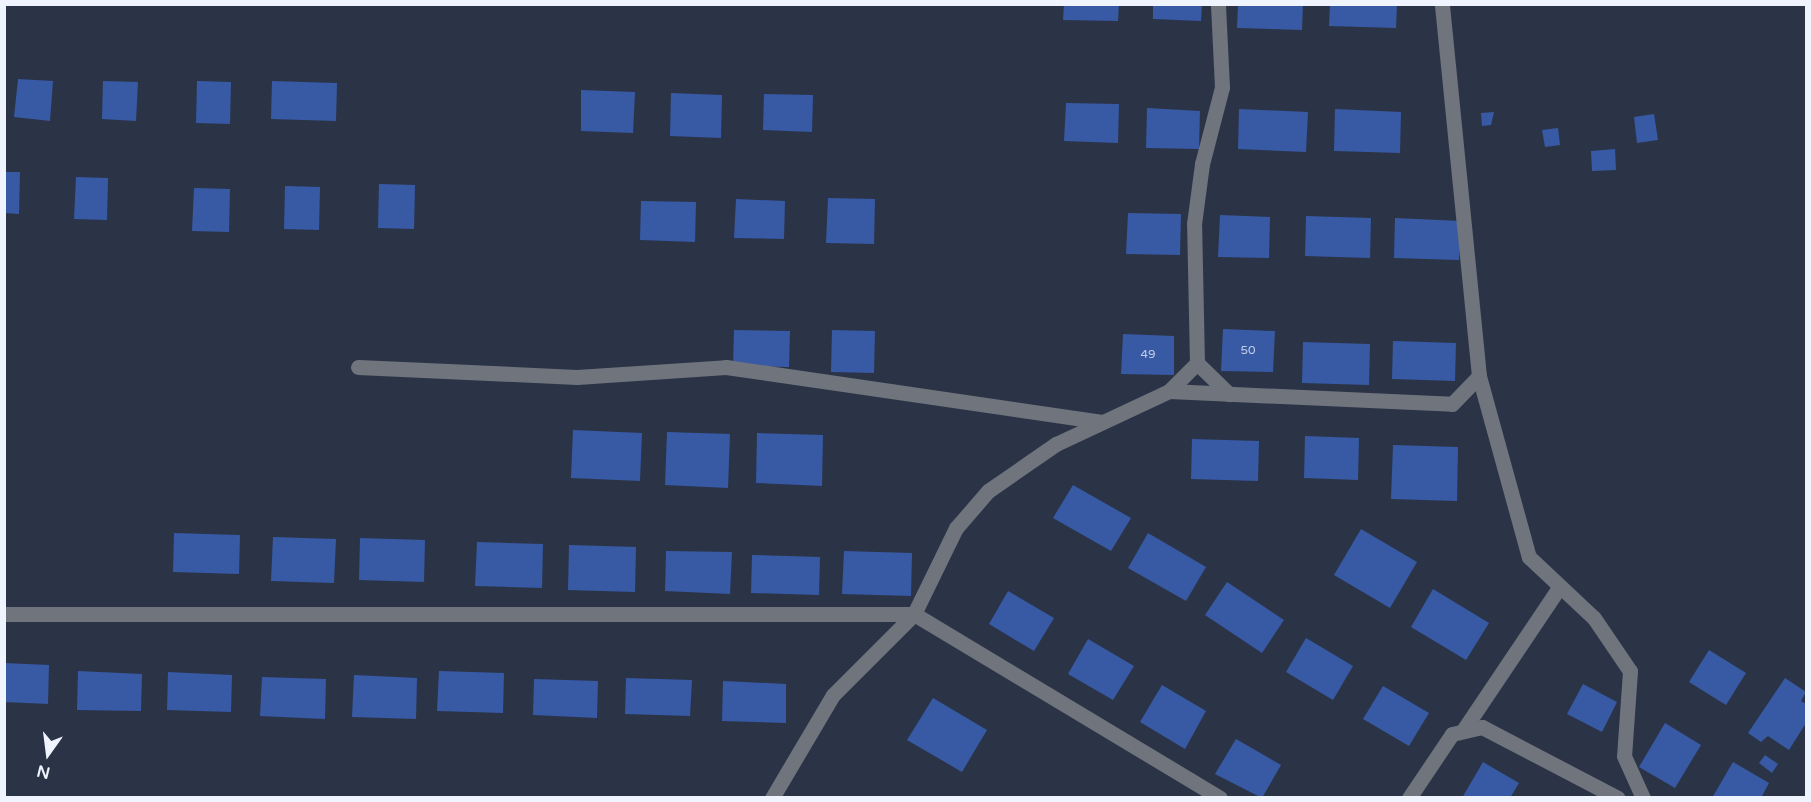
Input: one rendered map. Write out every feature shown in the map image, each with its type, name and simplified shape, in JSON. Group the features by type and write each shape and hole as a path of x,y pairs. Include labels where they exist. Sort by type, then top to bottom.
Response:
{"street":[{"path":"1218,4 1222,87 1202,164 1194,224 1197,363 1229,394"},
{"path":"1442,4 1479,376 1528,557 1558,589 1594,618 1630,672 1624,756 1642,798"},
{"path":"772,798 833,695 914,614 956,528 988,491 1056,444 1169,391 1197,363"},
{"path":"358,367 577,377 726,367 1102,422"},
{"path":"1169,391 1452,404 1479,376"},
{"path":"1464,729 1558,589"},
{"path":"4,614 914,614 1220,798"},
{"path":"1409,798 1452,734 1464,729 1498,732 1618,798"}],"building":[{"path":"1064,4 1119,4 1118,21 1063,20"},
{"path":"1153,4 1202,4 1201,21 1153,19"},
{"path":"1238,4 1303,4 1302,30 1237,28"},
{"path":"1330,4 1397,4 1396,28 1329,26"},
{"path":"18,79 53,81 50,121 14,117"},
{"path":"103,81 138,82 136,121 102,119"},
{"path":"197,81 231,82 230,124 196,123"},
{"path":"272,81 337,83 336,121 271,119"},
{"path":"581,90 635,92 633,133 581,131"},
{"path":"671,93 722,95 721,138 670,136"},
{"path":"764,94 813,95 812,132 763,130"},
{"path":"1066,103 1119,104 1118,143 1064,141"},
{"path":"1147,108 1200,111 1199,149 1146,148"},
{"path":"1239,109 1308,112 1306,152 1238,149"},
{"path":"1335,109 1401,112 1400,153 1334,151"},
{"path":"1494,112 1491,125 1482,126 1481,113"},
{"path":"1654,114 1658,140 1637,143 1634,117"},
{"path":"1558,128 1560,145 1545,147 1542,130"},
{"path":"1615,149 1616,170 1592,171 1591,151"},
{"path":"4,172 20,172 19,214 4,213"},
{"path":"76,177 108,178 107,220 74,219"},
{"path":"379,184 415,185 414,229 378,228"},
{"path":"285,186 320,187 319,230 284,229"},
{"path":"194,188 230,189 229,232 192,231"},
{"path":"828,198 875,199 874,244 826,243"},
{"path":"736,199 785,201 784,239 734,238"},
{"path":"641,201 696,202 695,242 640,240"},
{"path":"1128,213 1181,214 1180,255 1126,254"},
{"path":"1220,215 1270,217 1269,258 1218,257"},
{"path":"1306,216 1371,218 1370,258 1305,256"},
{"path":"1395,218 1461,221 1459,260 1394,258"},
{"path":"1223,329 1275,331 1273,372 1221,371"},
{"path":"734,330 790,331 789,367 733,366"},
{"path":"832,330 875,331 874,373 831,372"},
{"path":"1123,334 1174,336 1174,375 1121,374"},
{"path":"1393,341 1456,343 1455,381 1392,379"},
{"path":"1303,342 1370,344 1369,385 1302,383"},
{"path":"573,430 642,433 640,481 571,478"},
{"path":"667,432 730,434 728,488 665,485"},
{"path":"757,433 823,435 822,486 756,483"},
{"path":"1305,436 1359,438 1358,480 1304,478"},
{"path":"1192,439 1259,441 1258,481 1191,479"},
{"path":"1393,445 1458,447 1457,501 1391,499"},
{"path":"1073,485 1131,518 1111,551 1053,518"},
{"path":"1361,529 1417,562 1390,608 1334,575"},
{"path":"174,533 240,535 239,574 173,572"},
{"path":"1148,533 1206,567 1186,601 1128,568"},
{"path":"273,537 336,539 334,583 271,581"},
{"path":"360,538 425,540 424,582 359,580"},
{"path":"477,542 543,544 542,588 475,586"},
{"path":"569,545 636,547 635,592 568,590"},
{"path":"666,551 732,552 730,594 665,591"},
{"path":"844,551 912,553 911,596 842,594"},
{"path":"752,555 820,557 819,595 751,593"},
{"path":"1227,582 1284,620 1262,653 1205,615"},
{"path":"1433,589 1489,623 1466,660 1411,627"},
{"path":"1008,591 1054,618 1034,651 989,624"},
{"path":"1306,638 1353,666 1333,700 1286,672"},
{"path":"1088,639 1134,666 1113,700 1068,674"},
{"path":"1709,650 1746,673 1726,705 1689,682"},
{"path":"4,663 49,665 48,704 4,702"},
{"path":"78,671 142,674 141,711 77,710"},
{"path":"439,671 504,673 503,713 437,711"},
{"path":"168,672 232,675 231,712 167,710"},
{"path":"354,675 417,678 416,719 352,717"},
{"path":"262,677 326,679 325,719 260,716"},
{"path":"626,678 692,680 690,716 625,714"},
{"path":"1785,678 1806,692 1801,701 1806,704 1806,723 1789,750 1768,736 1761,742 1748,733"},
{"path":"534,679 598,681 597,718 533,715"},
{"path":"723,681 786,684 786,723 722,721"},
{"path":"1583,684 1617,702 1602,732 1567,714"},
{"path":"1162,685 1206,711 1185,749 1140,722"},
{"path":"1383,686 1429,713 1409,746 1363,719"},
{"path":"933,698 987,730 962,772 907,740"},
{"path":"1665,723 1701,745 1675,788 1639,767"},
{"path":"1236,739 1281,765 1262,798 1215,774"},
{"path":"1765,755 1778,764 1772,773 1759,763"},
{"path":"1483,762 1519,783 1510,798 1462,798"},
{"path":"1733,762 1769,783 1761,798 1712,798"}]}
